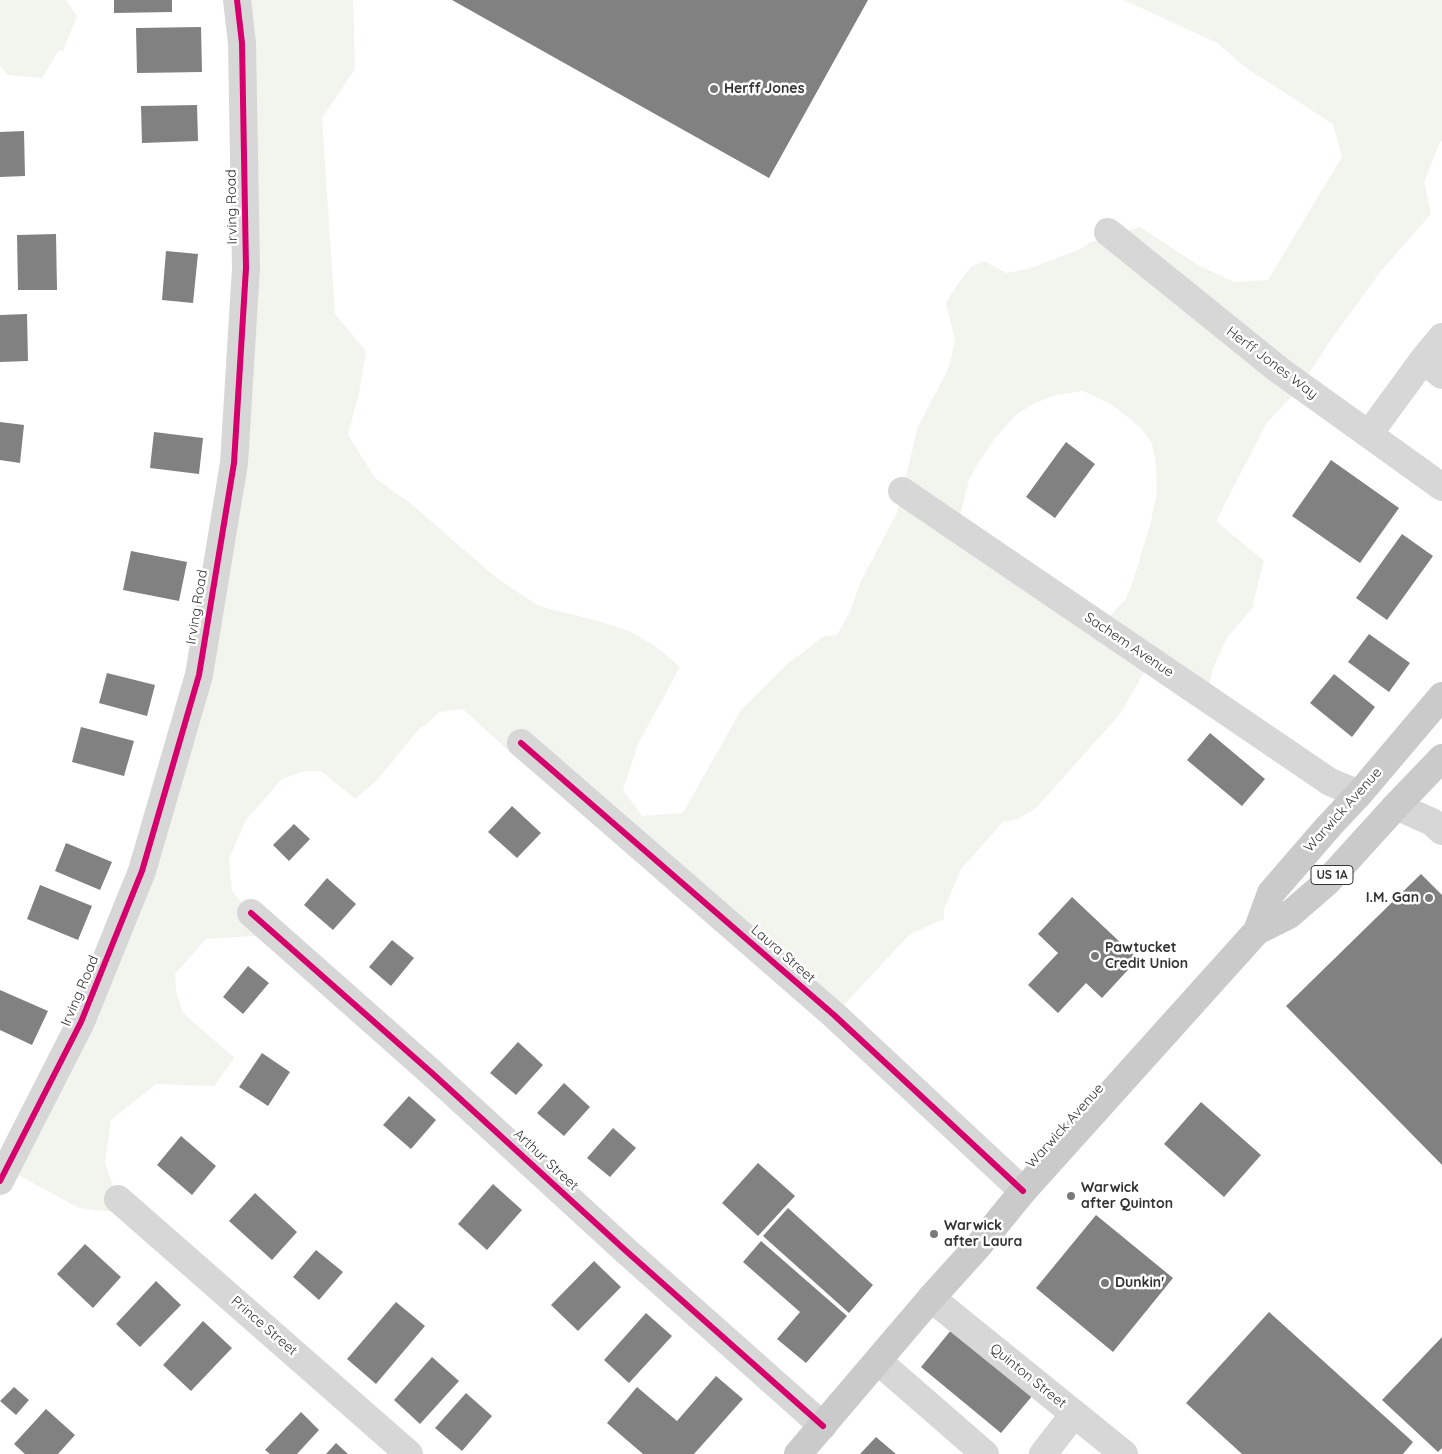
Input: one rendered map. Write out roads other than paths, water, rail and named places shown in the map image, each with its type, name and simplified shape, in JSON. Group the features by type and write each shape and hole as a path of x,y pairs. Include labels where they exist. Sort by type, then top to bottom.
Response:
{"main road":[{"name":"Warwick Avenue","path":"1257,931 1271,893 1328,826 1359,794 1442,696"},
{"name":"Warwick Avenue","path":"798,1454 979,1245 1023,1191 1257,931 1289,915 1326,883 1442,758"}],"street":[{"name":"Irving Road","path":"0,1181 81,1022 142,872 199,675 234,463 246,268 242,43 237,0"},
{"name":"Herff Jones Way","path":"1108,232 1278,370 1442,487"},
{"path":"1369,434 1432,368 1442,337"},
{"name":"Sachem Avenue","path":"902,490 1330,782 1359,794"},
{"name":"Laura Street","path":"520,743 834,1016 1023,1191"},
{"path":"1396,806 1432,822 1442,831"},
{"name":"Arthur Street","path":"251,913 426,1067 625,1250 823,1426"},
{"name":"Prince Street","path":"118,1199 409,1454"},
{"name":"Quinton Street","path":"932,1298 1124,1454"},
{"path":"878,1361 985,1454"},
{"path":"1043,1454 1074,1414"}],"place":[{"name":"Herff Jones","path":"714,89"},
{"name":"I.M. Gan","path":"1429,898"},
{"name":"Pawtucket Credit Union","path":"1095,956"},
{"name":"Warwick after Quinton","path":"1071,1196"},
{"name":"Warwick after Laura","path":"934,1234"},
{"name":"Dunkin'","path":"1105,1283"}]}
